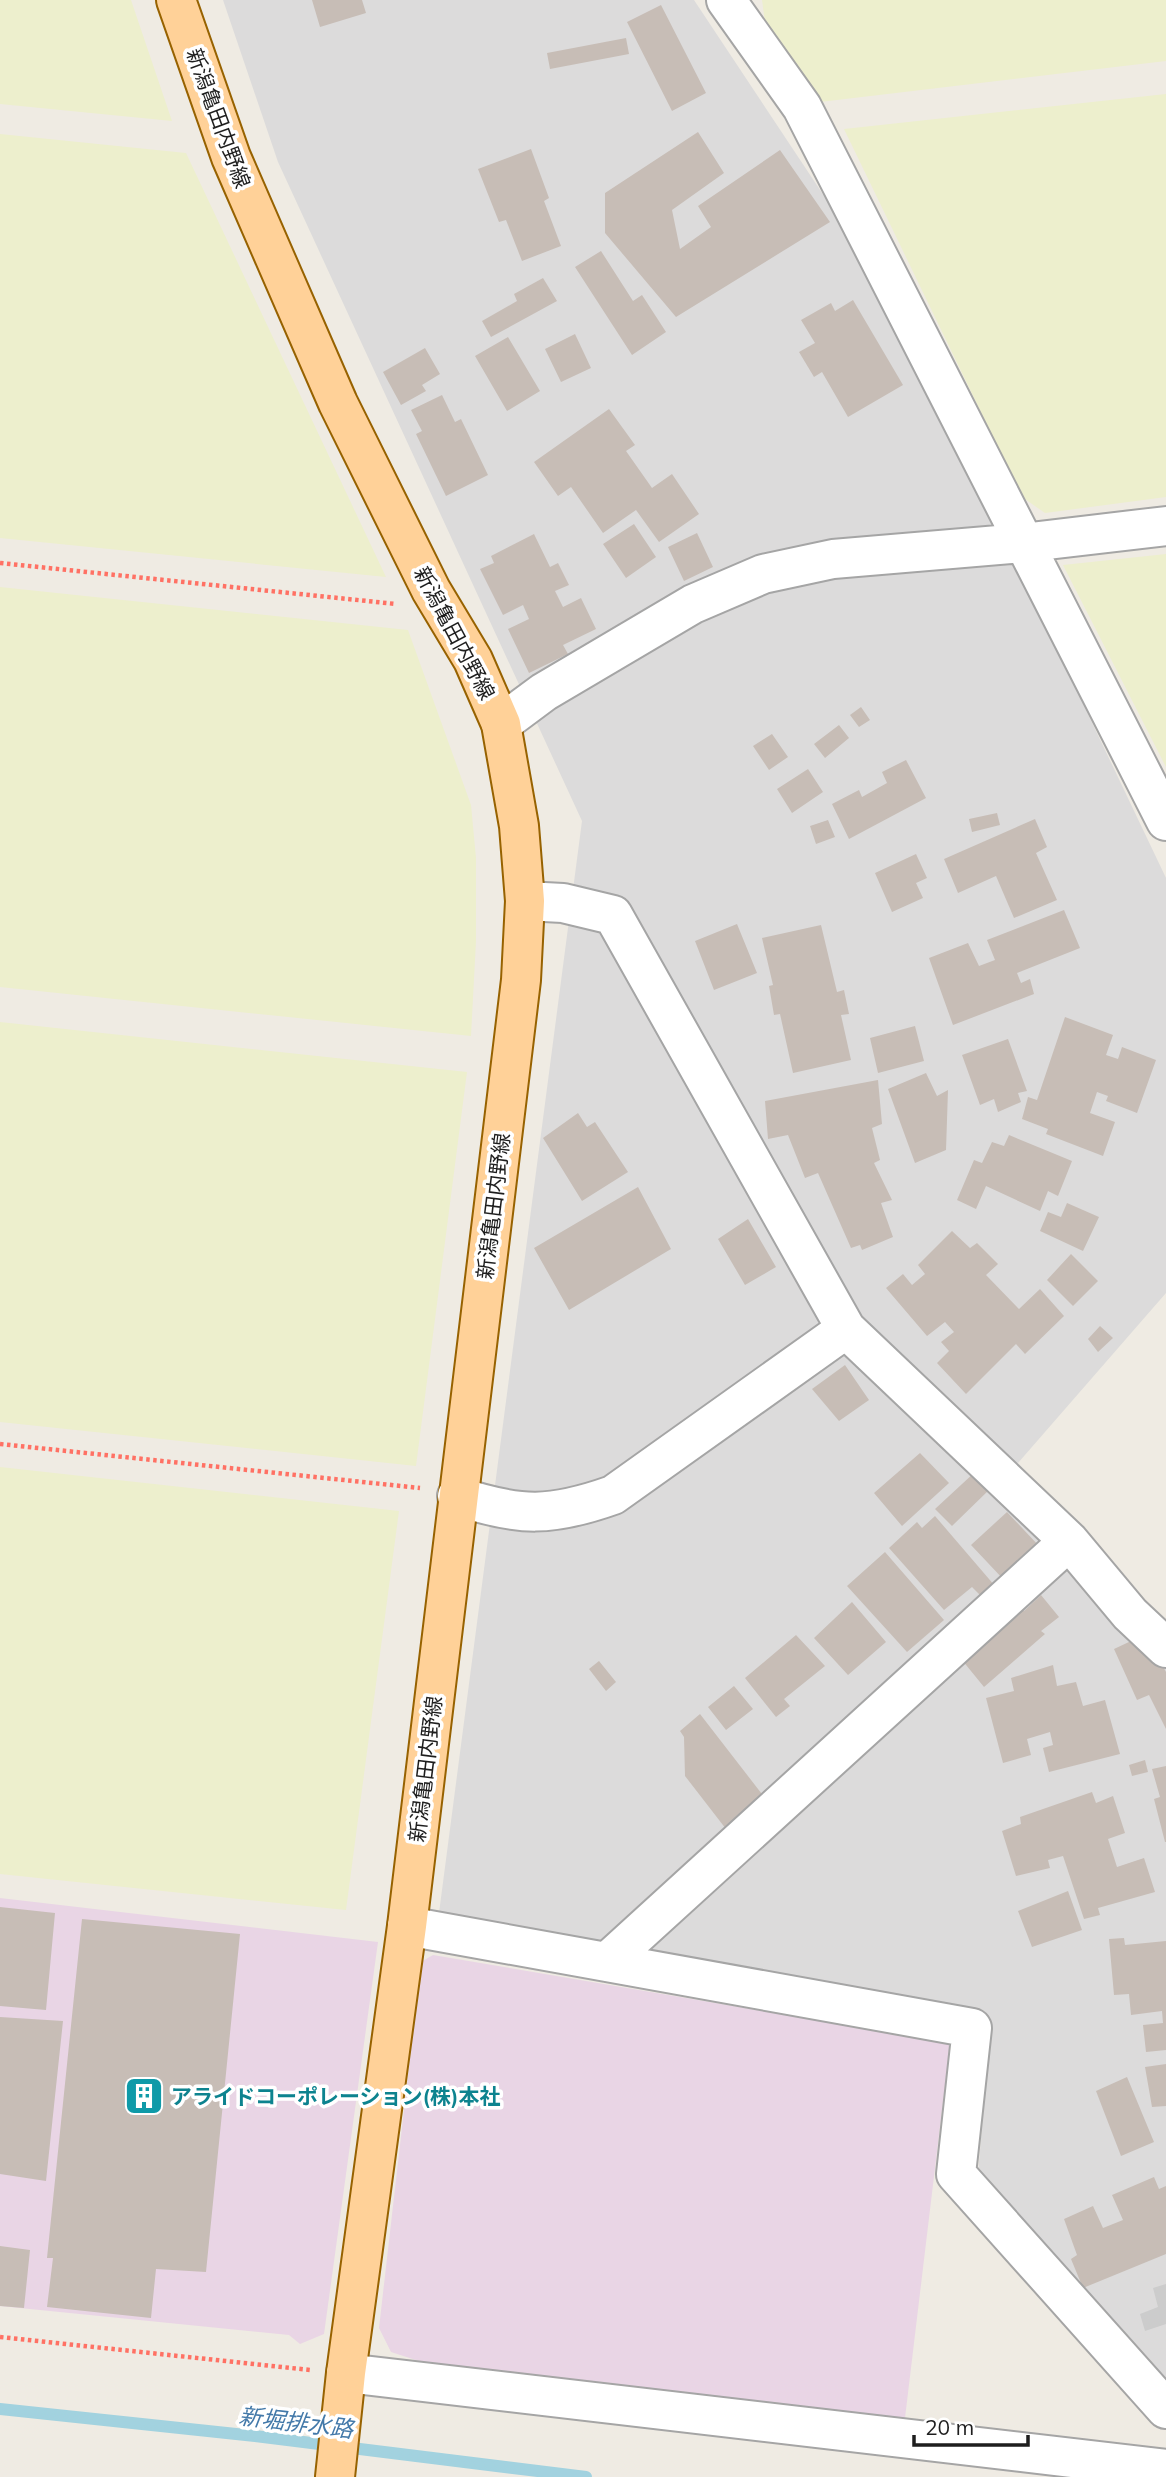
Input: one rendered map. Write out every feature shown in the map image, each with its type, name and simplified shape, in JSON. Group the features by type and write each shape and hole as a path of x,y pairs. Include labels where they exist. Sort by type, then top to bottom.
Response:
{"main road":[{"name":"新潟亀田内野線","path":"176,0 231,157 338,403 431,590 473,660 501,724 519,825 525,901 521,980 407,1926 346,2373 335,2477"}],"street":[{"path":"726,0 802,107 1166,821"},
{"path":"501,724 544,692 693,604 763,575 833,559 1166,526"},
{"path":"525,901 563,903 613,915 846,1329 1069,1541 1130,1614 1166,1648"},
{"path":"457,1496 491,1507 543,1514 578,1508 613,1495 846,1329"},
{"path":"607,1962 1069,1541"},
{"path":"407,1926 972,2028 956,2174 1166,2409"},
{"path":"346,2373 1166,2469"}],"path":[{"path":"0,563 395,604 431,590"},
{"path":"0,1444 411,1486 457,1496"},
{"path":"0,2337 346,2373"}],"shaded area":[{"path":"223,0 694,0 834,211 996,521 1166,878 1166,1293 1018,1463 1166,1625 1166,2382 978,2174 991,2018 439,1913 582,821 278,162"},
{"path":"0,1898 378,1942 324,2334 300,2344 289,2335 0,2306"},
{"path":"433,1955 950,2043 905,2418 422,2362 391,2352 379,2328 421,1962"},
{"path":"1166,2284 1166,2324 1145,2331 1140,2314 1158,2307 1153,2288"}],"green space":[{"path":"0,0 131,0 172,121 0,104"},
{"path":"762,0 1166,0 1166,61 820,102 765,22"},
{"path":"1166,94 1166,497 1045,513 1022,497 844,129"},
{"path":"0,134 186,153 386,577 0,538"},
{"path":"1166,554 1166,767 1063,565"},
{"path":"0,587 408,630 471,805 476,858 476,941 471,1036 0,987"},
{"path":"0,1022 467,1072 416,1466 0,1422"},
{"path":"0,1467 399,1511 346,1910 0,1874"}],"building":[{"path":"312,0 362,0 366,13 320,27"},
{"path":"661,5 706,93 672,111 627,22"},
{"path":"626,38 629,54 550,69 547,53"},
{"path":"698,132 724,173 672,210 680,249 711,227 698,206 780,150 830,222 676,317 605,233 605,193"},
{"path":"531,149 549,198 544,201 561,246 522,261 506,220 499,222 478,169"},
{"path":"601,251 633,301 642,295 666,332 632,355 575,267"},
{"path":"543,278 557,301 491,337 482,321 517,301 514,294"},
{"path":"853,300 903,385 848,417 822,372 814,377 799,352 815,343 801,320 831,303 835,311"},
{"path":"575,334 591,368 561,382 545,349"},
{"path":"508,337 540,391 507,411 475,356"},
{"path":"425,348 440,374 422,385 426,391 401,405 383,372"},
{"path":"442,395 455,422 461,419 488,475 446,496 416,434 422,431 411,410"},
{"path":"609,409 635,445 626,451 652,488 672,474 699,514 659,542 636,510 603,533 571,487 558,496 534,462"},
{"path":"634,524 656,557 626,578 603,544"},
{"path":"697,533 713,567 684,581 668,547"},
{"path":"534,534 550,567 558,563 569,585 555,591 563,607 581,598 596,629 563,645 568,654 529,673 508,629 529,619 523,605 503,615 480,569 494,563 491,556"},
{"path":"861,707 870,720 859,727 850,715"},
{"path":"839,725 849,738 825,758 814,744"},
{"path":"772,734 788,757 769,770 753,746"},
{"path":"906,760 926,798 849,839 832,804 859,790 862,797 887,783 882,772"},
{"path":"808,769 823,792 792,813 777,789"},
{"path":"997,813 1000,825 972,832 969,819"},
{"path":"1035,819 1047,847 1036,853 1057,900 1014,918 996,876 958,893 944,859"},
{"path":"828,820 835,837 816,844 810,826"},
{"path":"916,854 927,878 916,883 923,898 892,912 875,873"},
{"path":"1064,910 1080,948 1017,973 1021,983 1030,979 1034,994 953,1025 929,958 968,943 979,966 995,960 987,940"},
{"path":"737,924 757,973 714,990 695,941"},
{"path":"821,925 837,992 844,990 849,1014 841,1015 851,1060 793,1073 780,1014 774,1015 769,986 773,985 762,938"},
{"path":"1065,1017 1113,1035 1106,1055 1118,1059 1122,1047 1156,1060 1137,1113 1106,1101 1108,1096 1097,1092 1090,1113 1115,1122 1103,1156 1046,1134 1048,1129 1022,1119 1028,1097 1037,1100"},
{"path":"915,1026 924,1061 878,1073 870,1038"},
{"path":"1008,1039 1027,1091 1018,1093 1021,1102 998,1112 994,1099 980,1105 962,1055"},
{"path":"926,1073 937,1096 948,1090 946,1150 915,1163 888,1089"},
{"path":"878,1080 882,1124 872,1128 880,1160 874,1163 892,1200 881,1203 893,1237 862,1250 860,1245 851,1248 818,1173 805,1178 788,1135 768,1139 765,1101"},
{"path":"578,1113 587,1127 595,1122 628,1172 582,1201 543,1138"},
{"path":"1009,1135 1072,1161 1058,1196 1048,1191 1040,1211 986,1186 976,1209 957,1200 974,1160 982,1163 992,1142 1004,1146"},
{"path":"638,1187 671,1249 569,1310 534,1248"},
{"path":"1067,1203 1099,1217 1083,1251 1040,1231 1048,1212 1061,1217"},
{"path":"748,1219 776,1267 745,1285 718,1239"},
{"path":"952,1231 970,1248 977,1243 998,1264 986,1275 1019,1309 1040,1289 1064,1316 1025,1354 1016,1344 966,1394 937,1363 949,1351 941,1342 954,1332 945,1322 927,1336 886,1288 903,1274 912,1285 925,1274 918,1265"},
{"path":"1071,1254 1098,1281 1073,1306 1047,1280"},
{"path":"1100,1326 1113,1338 1098,1352 1088,1339"},
{"path":"845,1365 869,1400 839,1421 812,1389"},
{"path":"920,1453 949,1483 902,1526 874,1493"},
{"path":"975,1472 990,1489 952,1526 935,1509"},
{"path":"1007,1512 1040,1547 1004,1580 971,1545"},
{"path":"935,1516 995,1586 982,1597 972,1587 944,1610 889,1548 917,1522 922,1528"},
{"path":"885,1552 944,1620 907,1652 847,1586"},
{"path":"1041,1595 1059,1617 1041,1631 1045,1634 984,1687 962,1660 1020,1607 1024,1611"},
{"path":"852,1602 886,1642 848,1675 814,1638"},
{"path":"1146,1634 1166,1672 1166,1729 1149,1695 1137,1700 1114,1649"},
{"path":"796,1635 825,1666 784,1699 790,1706 776,1717 745,1678"},
{"path":"599,1661 616,1682 606,1691 589,1669"},
{"path":"1053,1665 1057,1686 1076,1682 1083,1706 1105,1700 1120,1754 1049,1772 1043,1748 1053,1745 1050,1732 1027,1739 1031,1755 1003,1763 986,1698 1014,1691 1011,1678"},
{"path":"734,1686 753,1709 726,1730 708,1707"},
{"path":"700,1714 765,1798 726,1829 685,1776 684,1737 680,1731"},
{"path":"1145,1760 1148,1772 1132,1776 1129,1765"},
{"path":"1166,1766 1165,1842 1154,1799 1160,1797 1152,1769"},
{"path":"1092,1792 1096,1803 1113,1796 1125,1833 1108,1839 1117,1867 1144,1858 1155,1892 1098,1908 1100,1915 1084,1919 1063,1856 1048,1860 1050,1868 1016,1876 1002,1831 1021,1824 1020,1817"},
{"path":"1068,1891 1082,1930 1032,1947 1018,1911"},
{"path":"0,1907 55,1913 46,2010 0,2006"},
{"name":"アライドコーポレーション(株)本社","path":"82,1919 240,1934 206,2272 156,2269 151,2318 47,2307 53,2258 47,2258"},
{"path":"1124,1938 1125,1945 1166,1941 1166,2050 1146,2052 1143,2025 1163,2023 1162,2011 1131,2015 1129,1994 1114,1995 1109,1939"},
{"path":"0,2017 63,2021 46,2181 0,2174"},
{"path":"1166,2064 1166,2106 1152,2107 1145,2067"},
{"path":"1127,2077 1154,2142 1121,2156 1096,2091"},
{"path":"1154,2177 1159,2189 1166,2186 1166,2254 1083,2288 1071,2259 1077,2255 1064,2219 1093,2206 1103,2228 1123,2220 1112,2195"},
{"path":"0,2246 30,2250 24,2308 0,2306"}],"waterway":[{"name":"新堀排水路","path":"0,2409 255,2436 586,2477"}],"place":[{"name":"アライドコーポレーション(株)本社","path":"144,2096"}]}
